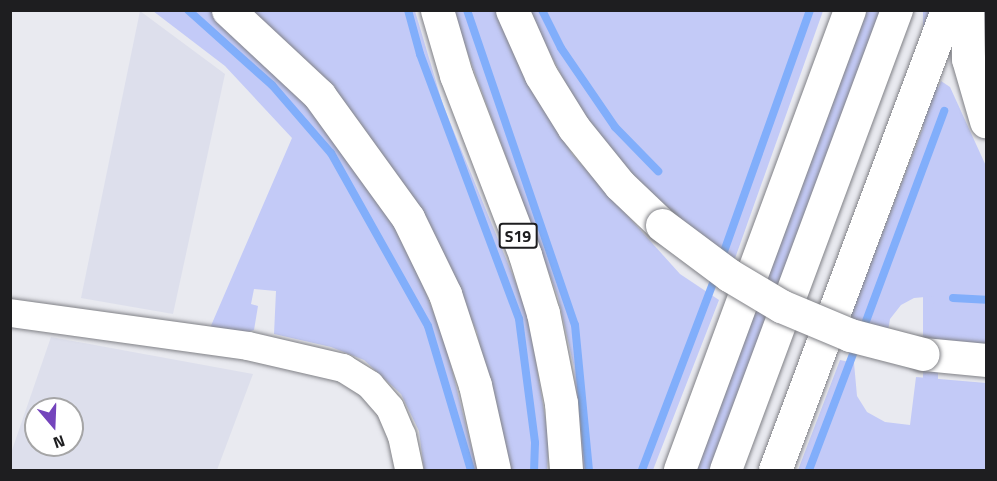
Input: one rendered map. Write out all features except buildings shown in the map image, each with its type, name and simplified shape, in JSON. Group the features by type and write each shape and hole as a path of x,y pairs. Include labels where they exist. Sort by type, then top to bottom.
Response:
{"highway":[{"path":"228,10 319,95 408,218 445,294 475,385 494,471"},
{"name":"S19","path":"437,10 468,107 538,293 554,357 566,471"},
{"path":"512,10 541,75 574,128 620,185 662,225 729,275 781,306 850,334 924,354 987,360"},
{"path":"775,471 947,10"},
{"path":"967,10 968,59 987,121"}],"main road":[{"path":"680,471 850,10"},
{"path":"726,471 897,10"}],"street":[{"path":"10,313 257,348 343,368 370,385 390,408 402,436 409,471"}],"shaded area":[{"path":"140,11 225,74 173,314 81,298"},
{"path":"153,11 212,11 300,92 389,216 417,270 445,342 477,470 424,470 419,431 401,394 364,360 331,347 274,334 276,291 254,289 251,304 258,306 254,330 245,333 210,328 292,138 225,66"},
{"path":"253,11 415,11 443,105 527,310 549,440 547,470 505,470 477,332 425,219 361,124 322,78"},
{"path":"452,11 500,11 526,75 572,154 680,274 719,300 653,470 582,470 574,367 558,297"},
{"path":"528,11 823,11 733,264 632,179 576,103"},
{"path":"867,11 880,11 713,470 696,470"},
{"path":"923,11 938,11 938,470 923,470"},
{"path":"941,81 950,87 986,166 986,351 923,342 936,296 914,298 901,305 890,319 888,331 849,319"},
{"path":"51,337 253,374 217,470 11,470 11,453 24,415 24,457 84,457 84,397 30,397"},
{"path":"840,360 854,363 857,396 867,412 885,422 910,425 916,377 986,383 986,470 798,470"}],"waterway":[{"path":"188,10 272,85 331,153 428,326 471,470"},
{"path":"408,10 420,54 519,319 535,443 534,470"},
{"path":"467,10 575,325 589,470"},
{"path":"542,10 561,48 615,127 658,171"},
{"path":"721,260 810,10"},
{"path":"862,332 944,111"},
{"path":"642,470 716,275"},
{"path":"953,298 986,300"},
{"path":"809,470 856,346"}]}
